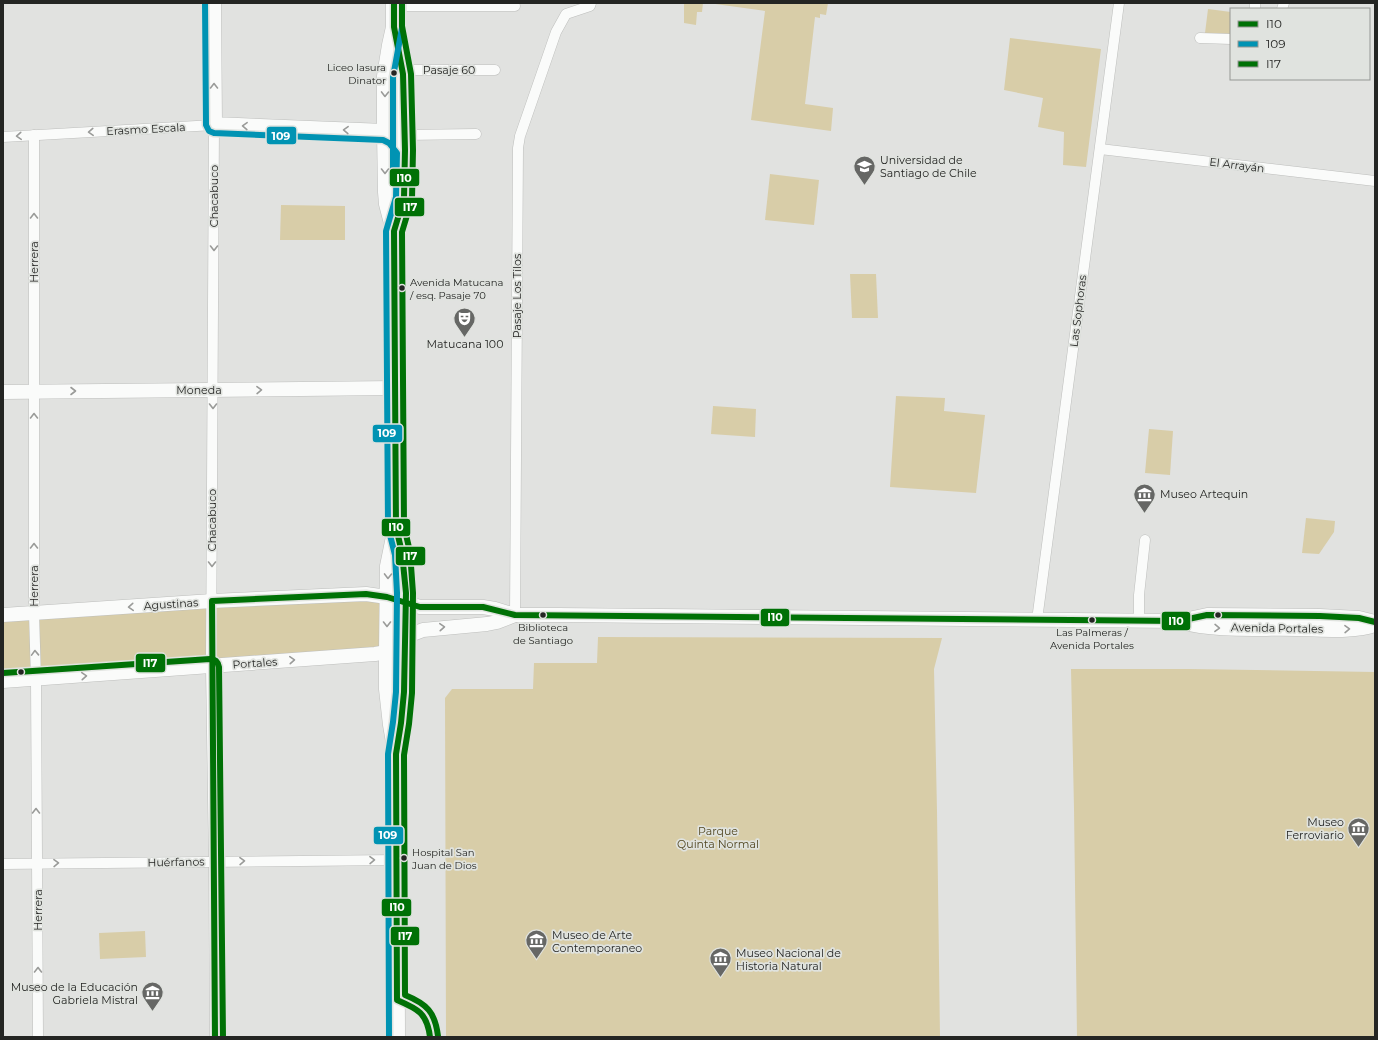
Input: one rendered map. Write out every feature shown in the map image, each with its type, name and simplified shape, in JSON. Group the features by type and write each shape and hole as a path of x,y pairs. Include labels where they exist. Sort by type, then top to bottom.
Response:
{"main road":[{"name":"Chacabuco","path":"213,3 214,125"},
{"path":"394,5 394,27 403,70 405,142 404,198 394,231"},
{"path":"394,27 386,76 384,132 387,204 394,231 396,527 388,566 387,689 396,754"},
{"name":"Erasmo Escala","path":"214,125 384,132"},
{"path":"384,132 405,142"},
{"name":"Moneda","path":"3,392 395,388"},
{"path":"396,527 403,556 405,603 404,705 396,754 397,1037"},
{"name":"Agustinas","path":"3,615 212,601 361,594 387,597"},
{"name":"Avenida Portales","path":"387,597 420,607 483,607 515,615 1179,622 1196,617 1214,615 1337,616 1359,618 1375,624"},
{"name":"Avenida Portales","path":"387,652 405,637 423,630 486,624 497,622 515,615"},
{"name":"Portales","path":"3,681 211,667 387,652"}],"street":[{"name":"Pasaje Los Tilos","path":"515,615 518,148 520,136 556,32 566,14 590,6 591,3"},
{"name":"Las Sophoras","path":"1037,620 1119,3"},
{"path":"394,5 515,6"},
{"path":"1200,38 1230,40"},
{"name":"Pasaje 60","path":"403,70 495,70"},
{"name":"Erasmo Escala","path":"3,137 214,125"},
{"name":"Chacabuco","path":"214,125 211,667 215,1037"},
{"path":"405,142 476,134"},
{"name":"Herrera","path":"34,135 34,613 36,679 38,1037"},
{"name":"El Arrayán","path":"1100,149 1375,181"},
{"path":"1139,621 1145,540"},
{"name":"Huérfanos","path":"3,864 396,860"}],"green space":[{"path":"684,3 703,3 702,12 697,12 696,25 684,23"},
{"path":"708,3 828,3 826,15 820,14 820,18 815,17 805,104 833,108 831,131 751,120 765,11"},
{"path":"1208,9 1230,12 1230,36 1205,33"},
{"path":"1010,38 1101,49 1086,167 1063,165 1064,132 1038,127 1043,98 1004,90"},
{"path":"770,174 819,180 814,225 765,220"},
{"path":"281,205 345,206 345,240 280,240"},
{"path":"850,274 876,274 878,318 852,318"},
{"path":"896,396 945,398 944,411 985,415 976,493 890,487"},
{"path":"713,406 756,409 755,437 711,434"},
{"path":"1149,429 1173,431 1170,475 1145,473"},
{"path":"1306,518 1335,521 1334,532 1319,554 1302,553"},
{"path":"381,601 381,643 379,647 3,675 3,621 225,604"},
{"name":"Parque Quinta Normal","path":"598,637 942,638 934,669 940,1037 446,1037 445,698 452,689 533,689 534,663 597,663"},
{"path":"1071,669 1375,672 1375,1037 1077,1037"},
{"path":"145,931 146,957 100,959 99,933"}],"transit line":[{"name":"109","path":"205,3 206,125 209,131 214,133 383,140 389,143 397,153 396,197 386,231 388,527 395,555 397,593 396,692 388,754 389,1037"},
{"name":"I10","path":"394,3 394,27 403,74 405,150 404,198 394,231 396,527 402,553 406,593 404,692 396,754 397,1000 416,1009 424,1017 427,1022 430,1037"},
{"name":"109","path":"393,167 393,77 402,28 402,3"},
{"name":"I17","path":"402,3 402,26 411,74 413,150 412,199 402,232 404,526 410,552 413,593 412,693 404,755 405,995 413,998 429,1010 435,1021 438,1036"},
{"name":"I10","path":"215,1037 212,601 366,594 387,597 420,607 483,607 515,615 1179,621 1207,615 1320,616 1359,618 1375,622"},
{"name":"I17","path":"3,673 210,659 215,660 218,664 223,1037"}],"place":[{"name":"Liceo Iasura Dinator","path":"394,73"},
{"name":"Universidad de Santiago de Chile","path":"865,186"},
{"name":"Avenida Matucana / esq. Pasaje 70","path":"402,288"},
{"name":"Matucana 100","path":"465,338"},
{"name":"Museo Artequin","path":"1144,514"},
{"name":"Biblioteca de Santiago","path":"543,615"},
{"name":"Las Palmeras / Avenida Portales","path":"1092,620"},
{"name":"Museo Ferroviario","path":"1359,848"},
{"name":"Hospital San Juan de Dios","path":"404,858"},
{"name":"Museo de Arte Contemporaneo","path":"536,960"},
{"name":"Museo Nacional de Historia Natural","path":"721,978"},
{"name":"Museo de la Educación Gabriela Mistral","path":"153,1012"}]}
